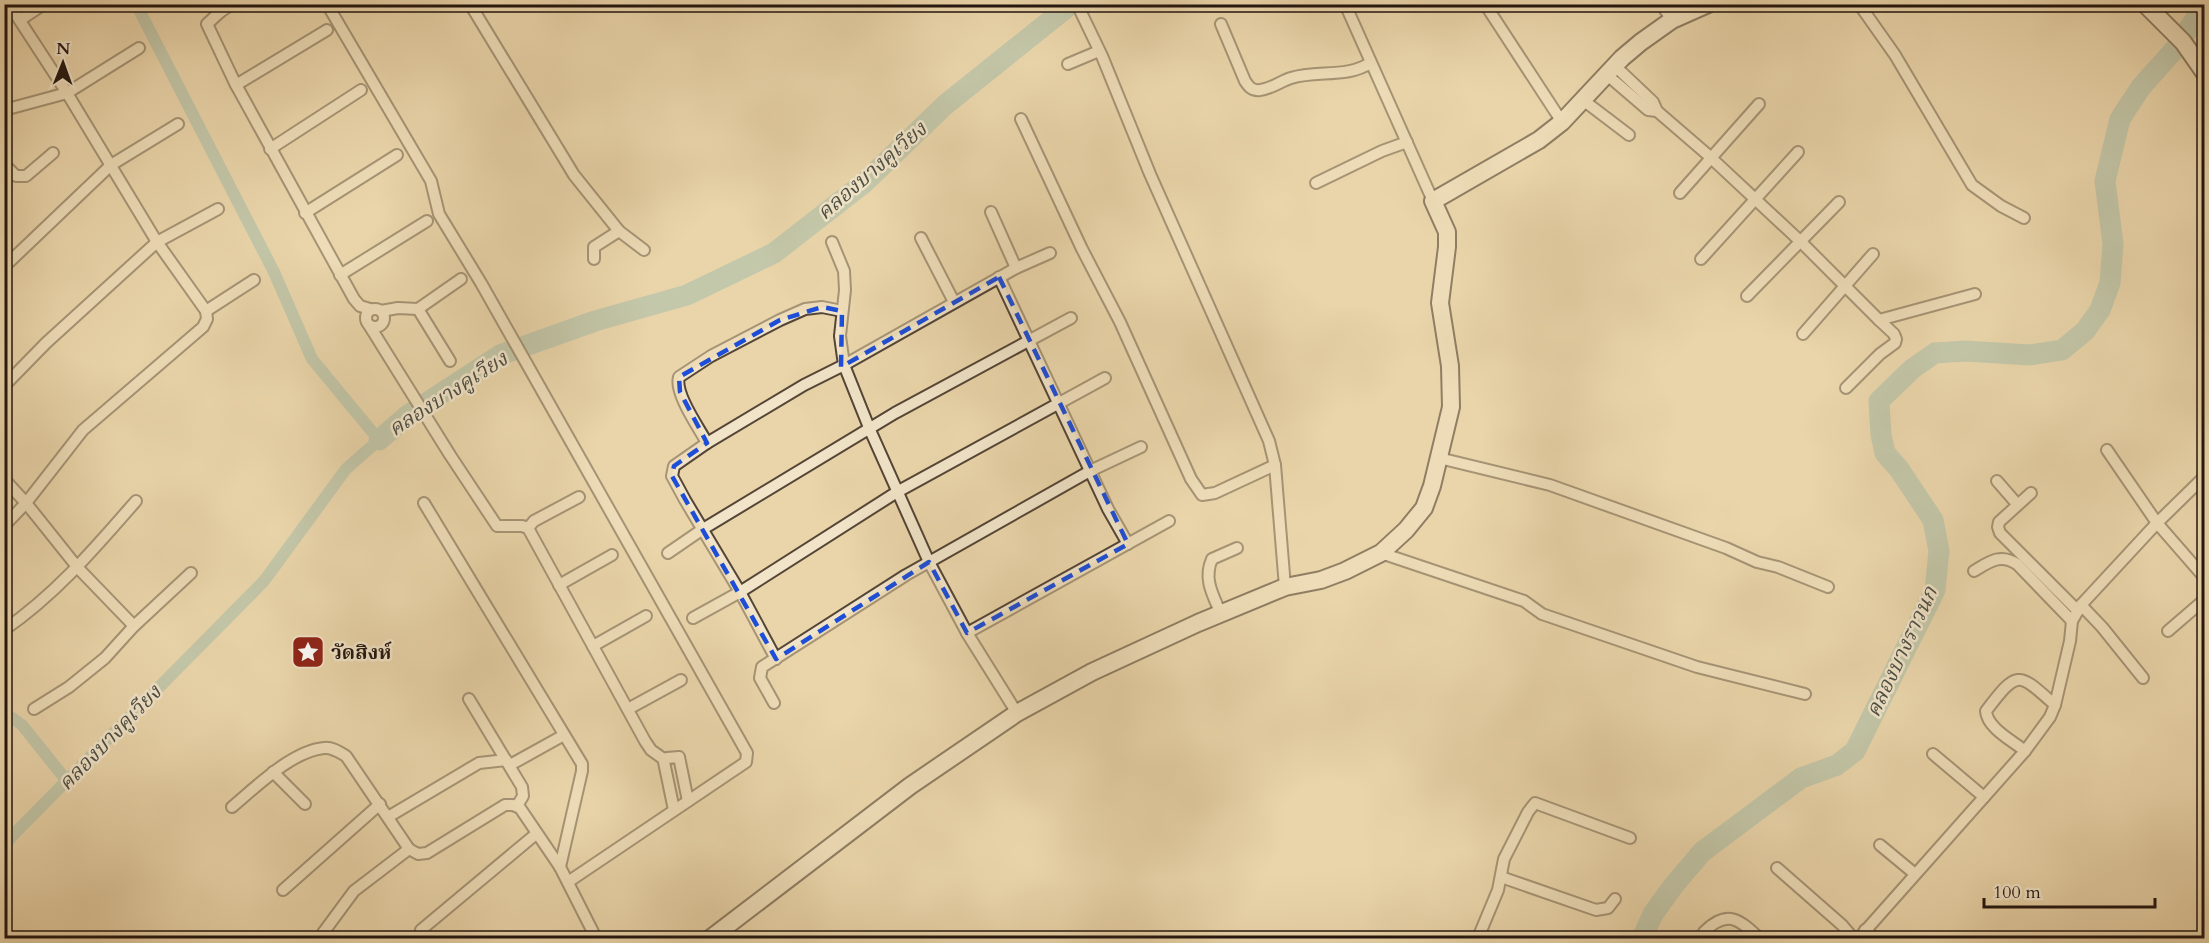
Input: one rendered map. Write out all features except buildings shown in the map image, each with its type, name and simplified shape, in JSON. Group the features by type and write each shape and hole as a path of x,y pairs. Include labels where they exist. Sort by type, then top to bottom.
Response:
{"street":[{"path":"4,526 83,430 203,327 207,319 206,311 157,242 67,93 9,4"},
{"path":"20,20 44,4"},
{"path":"232,4 218,8 207,24 270,149 354,300 360,306 376,310 418,309 461,279"},
{"path":"327,4 431,181 439,214 747,753 746,762 568,882"},
{"path":"470,4 573,175 620,231 644,250"},
{"path":"711,939 910,786 1017,713 1092,672 1221,614 1285,587 1321,580 1345,571 1382,553 1406,530 1424,508 1452,407 1452,382 1440,303 1447,232 1345,4"},
{"path":"1485,4 1562,122"},
{"path":"1661,4 1672,20"},
{"path":"1433,201 1512,157 1562,122 1610,70 1641,42 1672,20 1708,4"},
{"path":"1859,4 1895,55 1972,185 2001,206 2024,218"},
{"path":"2145,4 2183,42 2205,72"},
{"path":"1078,7 1269,441 1275,465 1285,587"},
{"path":"1221,24 1245,81 1250,88 1256,91 1292,78 1313,73 1344,71 1370,63"},
{"path":"236,85 327,30"},
{"path":"4,110 67,93 139,48"},
{"path":"1068,64 1099,51"},
{"path":"1610,70 1653,102 1657,111 1800,241 1894,334 1896,339 1894,344 1880,354 1846,388"},
{"path":"270,149 361,90"},
{"path":"1583,100 1629,135"},
{"path":"1680,193 1759,104"},
{"path":"1022,119 1082,249 1120,322 1191,479 1202,495 1215,494 1275,465"},
{"path":"4,267 111,165 178,124"},
{"path":"1316,183 1382,151 1407,142"},
{"path":"1701,259 1798,152"},
{"path":"4,164 16,176 26,176 53,153"},
{"path":"305,213 398,155"},
{"path":"1747,296 1839,202"},
{"path":"4,386 157,242 218,209"},
{"path":"992,212 1016,268"},
{"path":"340,275 427,221"},
{"path":"594,259 594,247 620,231"},
{"path":"921,238 954,302"},
{"path":"832,242 844,271 841,350 844,365 870,430 929,562 967,633 1017,713"},
{"path":"776,659 740,592 672,476 674,466 707,443 804,385 844,365 999,277 1050,253"},
{"path":"1803,334 1873,254"},
{"path":"999,277 1108,509 1128,544"},
{"path":"206,311 254,280"},
{"path":"1879,320 1975,294"},
{"path":"707,443 680,393 677,382 679,377 711,356 805,309 822,307 842,311"},
{"path":"418,309 450,361"},
{"path":"376,310 365,317 369,325 450,455 497,526 528,528 651,750 666,760"},
{"path":"369,325 375,327 382,323 384,317 376,310"},
{"path":"668,553 870,430 1029,338 1071,318"},
{"path":"693,618 740,592 897,492 1105,378"},
{"path":"774,703 760,678 762,667 929,562 1090,471 1141,447"},
{"path":"2107,450 2157,523 2205,577"},
{"path":"1438,458 1550,485 1828,586"},
{"path":"1875,939 1862,934 2025,751 2050,717 2070,641 2072,621 2080,608 2157,523 2205,477"},
{"path":"4,479 26,502 78,568 134,626"},
{"path":"1997,481 2017,504"},
{"path":"2031,493 1999,522 2000,533 2102,627 2143,678"},
{"path":"528,528 534,521 579,497"},
{"path":"4,630 33,610 78,568 136,501"},
{"path":"424,503 582,767 560,867"},
{"path":"967,633 1169,521"},
{"path":"1221,614 1208,581 1208,569 1212,560 1237,548"},
{"path":"1382,553 1524,601 1542,614 1686,664 1805,694"},
{"path":"559,585 612,555"},
{"path":"1974,571 1994,559 2010,559 2072,621"},
{"path":"34,709 69,687 105,658 134,626 191,573"},
{"path":"2168,631 2205,600"},
{"path":"593,646 646,616"},
{"path":"2025,751 1991,724 1986,718 1986,711 2012,681 2019,679 2027,680 2055,705"},
{"path":"628,710 681,680"},
{"path":"469,699 523,789 523,796 517,806"},
{"path":"388,817 479,763 508,763 564,735"},
{"path":"232,807 273,772 303,754 325,747 346,756 409,849 418,854 427,853 505,805 517,806"},
{"path":"1933,754 1984,797"},
{"path":"674,810 664,762 674,756 678,757 688,801"},
{"path":"273,772 305,804"},
{"path":"1478,939 1491,910 1504,859 1534,803 1630,838"},
{"path":"283,890 380,804"},
{"path":"517,806 560,867 596,939"},
{"path":"421,930 536,834"},
{"path":"1880,845 1915,874"},
{"path":"323,933 354,891 409,849"},
{"path":"1777,868 1842,925 1853,939"},
{"path":"1501,878 1596,910 1608,908 1615,899"},
{"path":"1704,932 1713,923 1723,918 1737,919 1759,939"}],"highlighted area":[{"path":"999,277 1128,544 967,633 929,562 776,659 672,476 674,466 707,443 680,392 679,377 780,320 822,307 842,311 841,367"}],"waterway":[{"name":"คลองบางคูเวียง","path":"4,846 264,581 346,469 379,440 312,359 274,272 136,4"},
{"name":"คลองบางคูเวียง","path":"379,440 408,415 500,355 595,321 687,295 774,253 864,183 945,105 1071,4"},
{"name":"คลองบางราวนก","path":"1642,938 1653,914 1702,852 1801,778 1837,765 1855,751 1935,590 1939,551 1933,520 1899,469 1885,453 1881,435 1879,401 1912,369 1935,353 1965,351 2030,355 2062,350 2085,331 2100,310 2110,283 2113,244 2105,181 2120,119 2141,87 2175,49 2204,6"},
{"path":"4,712 22,725 67,781"}],"place":[{"name":"วัดสิงห์","path":"308,652"}]}
